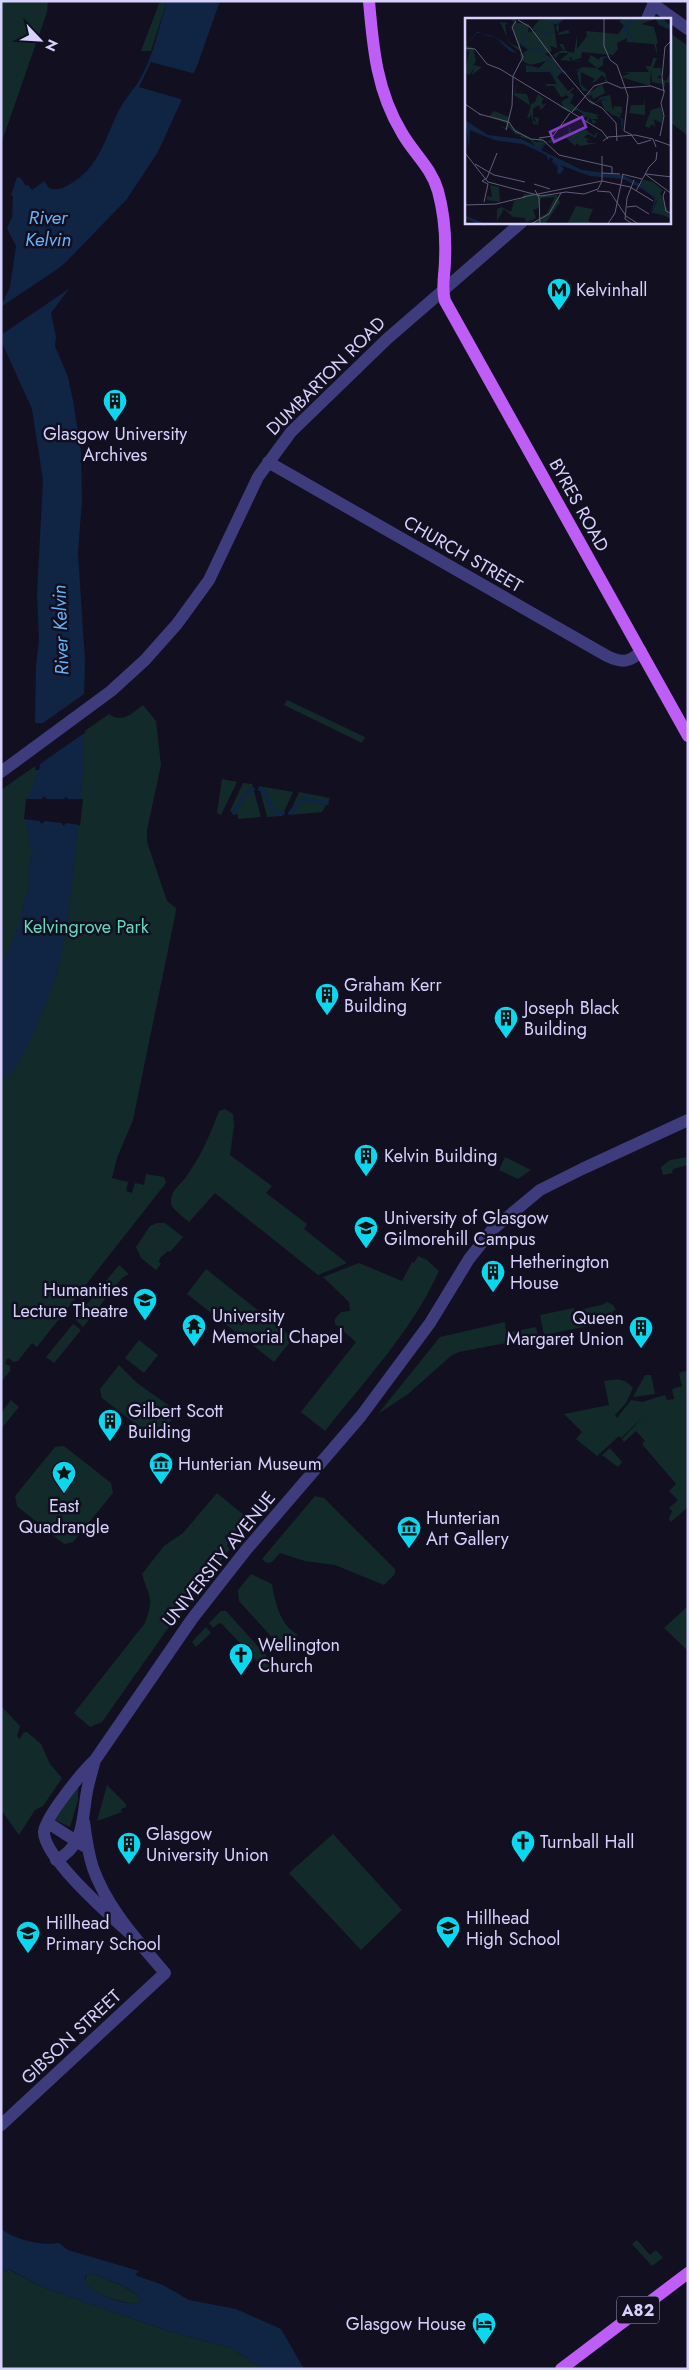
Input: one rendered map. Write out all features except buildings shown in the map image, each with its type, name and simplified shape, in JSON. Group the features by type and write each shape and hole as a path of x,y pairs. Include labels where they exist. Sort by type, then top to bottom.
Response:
{"main road":[{"path":"369,1 376,65 385,101 402,135 428,168 438,193 446,252 442,290"},
{"name":"BYRES ROAD","path":"442,290 450,311 468,344 688,736"},
{"name":"A82","path":"561,2369 688,2273"}],"street":[{"path":"647,18 654,3 688,29"},
{"name":"DUMBARTON ROAD","path":"6,769 121,683 145,660 197,597 215,569 250,492 268,462 298,425 367,357 520,224"},
{"name":"CHURCH STREET","path":"268,462 607,656 627,662 641,651"},
{"name":"UNIVERSITY AVENUE","path":"48,1823 82,1772 95,1760 192,1618 246,1550 361,1416 430,1322 469,1259 492,1230 540,1190 688,1120"},
{"name":"UNIVERSITY AVENUE","path":"56,1860 83,1845 87,1791 95,1760"},
{"path":"48,1823 83,1845 104,1894 136,1939 107,1914 56,1860 45,1840 44,1832 48,1823"},
{"name":"GIBSON STREET","path":"1,2125 165,1973 136,1939"}],"green space":[{"path":"1,1 48,1 47,12 1,144"},
{"path":"160,1 167,1 151,51 141,51"},
{"path":"672,34 688,46 688,136 672,124"},
{"path":"287,700 365,737 362,743 284,705"},
{"name":"Kelvingrove Park","path":"143,705 156,721 161,765 147,830 147,842 167,901 176,908 133,1120 117,1158 112,1178 128,1182 126,1191 132,1193 135,1183 144,1185 146,1174 164,1177 166,1183 37,1347 32,1343 18,1361 13,1362 9,1358 6,1360 5,1364 10,1366 10,1371 1,1382 1,790 109,714 113,717 122,718"},
{"path":"222,779 237,782 221,815 217,813"},
{"path":"243,783 252,784 261,817 238,819 238,815 230,811"},
{"path":"259,786 293,792 282,816 267,817"},
{"path":"299,792 330,798 322,812 289,815"},
{"path":"225,1109 233,1114 234,1126 230,1155 272,1186 266,1193 307,1224 304,1229 347,1263 318,1275 215,1193 189,1222 174,1208 171,1203 172,1195 196,1161 209,1137 219,1111"},
{"path":"505,1157 531,1170 518,1179 499,1170"},
{"path":"688,1157 688,1165 673,1169 672,1173 663,1175 661,1167 670,1160"},
{"path":"157,1223 165,1223 183,1237 170,1252 168,1251 160,1258 159,1262 161,1264 156,1270 141,1258 136,1247 150,1226"},
{"path":"418,1256 427,1260 439,1271 428,1293 402,1335 325,1431 301,1412 356,1342 335,1324 335,1319 341,1312 350,1311 349,1302 323,1277 359,1263 402,1281 412,1262 414,1263"},
{"path":"119,1265 129,1274 122,1278 83,1327 75,1319"},
{"path":"206,1269 293,1338 274,1362 187,1294"},
{"path":"607,1302 613,1305 616,1310 613,1311 608,1322 544,1335 540,1315 574,1308 575,1311"},
{"path":"505,1322 506,1333 536,1327 538,1337 459,1352 452,1355 408,1394 378,1414 440,1337"},
{"path":"73,1324 81,1330 54,1363 46,1357"},
{"path":"139,1340 158,1355 144,1373 125,1358"},
{"path":"119,1365 137,1383 178,1412 160,1435 151,1436 102,1398 100,1389"},
{"path":"688,1370 688,1507 671,1522 669,1519 672,1511 669,1508 678,1500 669,1491 676,1484 642,1444 645,1441 636,1431 624,1442 622,1439 644,1416 621,1438 619,1436 597,1456 576,1439 582,1432 564,1414 609,1405 604,1381 623,1380 633,1388 626,1403 615,1415 617,1418 631,1400 642,1402 665,1395 667,1400 674,1399 672,1389 682,1386 679,1373"},
{"path":"645,1375 651,1375 655,1394 633,1397"},
{"path":"11,1400 19,1407 1,1429 1,1413"},
{"name":"East Quadrangle","path":"64,1446 111,1483 113,1493 73,1542 64,1544 17,1506 15,1496 55,1447"},
{"path":"610,1448 622,1462 618,1467 602,1455"},
{"path":"217,1493 251,1521 241,1535 238,1533 227,1546 230,1549 166,1631 102,1722 90,1727 74,1713 145,1623 150,1607 150,1598 142,1574 164,1546 183,1533"},
{"path":"315,1496 324,1498 395,1569 395,1574 384,1585 335,1565 305,1561 280,1553 272,1562 267,1563 262,1559"},
{"path":"251,1574 272,1584 282,1619 297,1634 295,1644 283,1639 278,1644 239,1601 238,1590"},
{"path":"688,1606 688,1649 686,1649 664,1628"},
{"path":"221,1611 226,1611 281,1672 268,1673 222,1624 219,1623 213,1628 209,1623"},
{"path":"206,1627 211,1633 196,1647 192,1642"},
{"path":"1,1706 20,1726 17,1736 20,1739 23,1733 27,1732 41,1744 50,1764 62,1778 43,1806 35,1810 19,1835 1,1810"},
{"path":"107,1785 126,1804 126,1807 121,1809 122,1812 97,1821"},
{"path":"78,1786 78,1800 70,1827 53,1819"},
{"path":"333,1834 402,1910 361,1950 289,1873"},
{"path":"637,2240 650,2255 656,2250 663,2258 652,2266 632,2244"},
{"path":"8,2269 42,2287 168,2331 231,2348 263,2369 1,2369 1,2270 7,2272"},
{"path":"93,2274 133,2292 141,2301 136,2304 108,2298 96,2292 85,2283 86,2276"}],"water":[{"name":"River Kelvin","path":"167,1 220,1 197,66 158,152 127,199 69,259 75,281 51,313 56,337 55,346 68,377 73,400 81,452 82,500 78,553 85,661 84,764 68,924 56,977 35,1030 19,1062 12,1072 1,1081 1,967 16,932 29,885 31,849 26,822 28,798 40,765 43,723 35,723 36,665 39,641 37,593 43,480 32,409 3,345 1,306 10,287 16,246 7,228 12,217 13,196 11,195 17,177 21,178 26,186 28,185 32,190 44,181 49,188 63,188 80,178 94,162 120,108 147,66"},
{"path":"1,2229 29,2241 44,2244 59,2243 68,2250 139,2271 135,2275 163,2285 189,2300 236,2309 281,2329 304,2369 263,2369 231,2348 168,2331 42,2287 9,2269 6,2272 1,2270","holes":["93,2274 134,2292 141,2301 128,2303 111,2299 95,2291 85,2283 85,2276"]}],"pier":[{"path":"151,62 196,74 184,100 139,87"},
{"path":"84,246 72,260 76,284 1,335 1,307 59,268"},
{"path":"87,687 85,734 40,764 39,770 35,770 40,725 35,726 36,724 43,723 84,694"},
{"path":"44,796 47,799 64,799 66,797 68,799 83,799 80,827 79,825 67,823 63,826 62,823 45,821 41,824 40,821 24,819 26,799 42,799"}],"waterway":[{"path":"234,813 244,795 253,789"},
{"path":"260,789 264,791 273,812 283,813"},
{"path":"290,813 303,799 327,803"}],"place":[{"name":"Kelvinhall","path":"559,311"},
{"name":"Glasgow University Archives","path":"115,422"},
{"name":"Graham Kerr Building","path":"327,1016"},
{"name":"Joseph Black Building","path":"506,1039"},
{"name":"Kelvin Building","path":"366,1177"},
{"name":"University of Glasgow Gilmorehill Campus","path":"366,1249"},
{"name":"Hetherington House","path":"493,1293"},
{"name":"Humanities Lecture Theatre","path":"145,1321"},
{"name":"University Memorial Chapel","path":"194,1347"},
{"name":"Queen Margaret Union","path":"641,1349"},
{"name":"Gilbert Scott Building","path":"110,1442"},
{"name":"Hunterian Museum","path":"161,1485"},
{"name":"East Quadrangle","path":"64,1494"},
{"name":"Hunterian Art Gallery","path":"409,1549"},
{"name":"Wellington Church","path":"241,1676"},
{"name":"Turnball Hall","path":"523,1863"},
{"name":"Glasgow University Union","path":"129,1865"},
{"name":"Hillhead High School","path":"448,1949"},
{"name":"Hillhead Primary School","path":"28,1954"},
{"name":"Glasgow House","path":"484,2345"}]}
